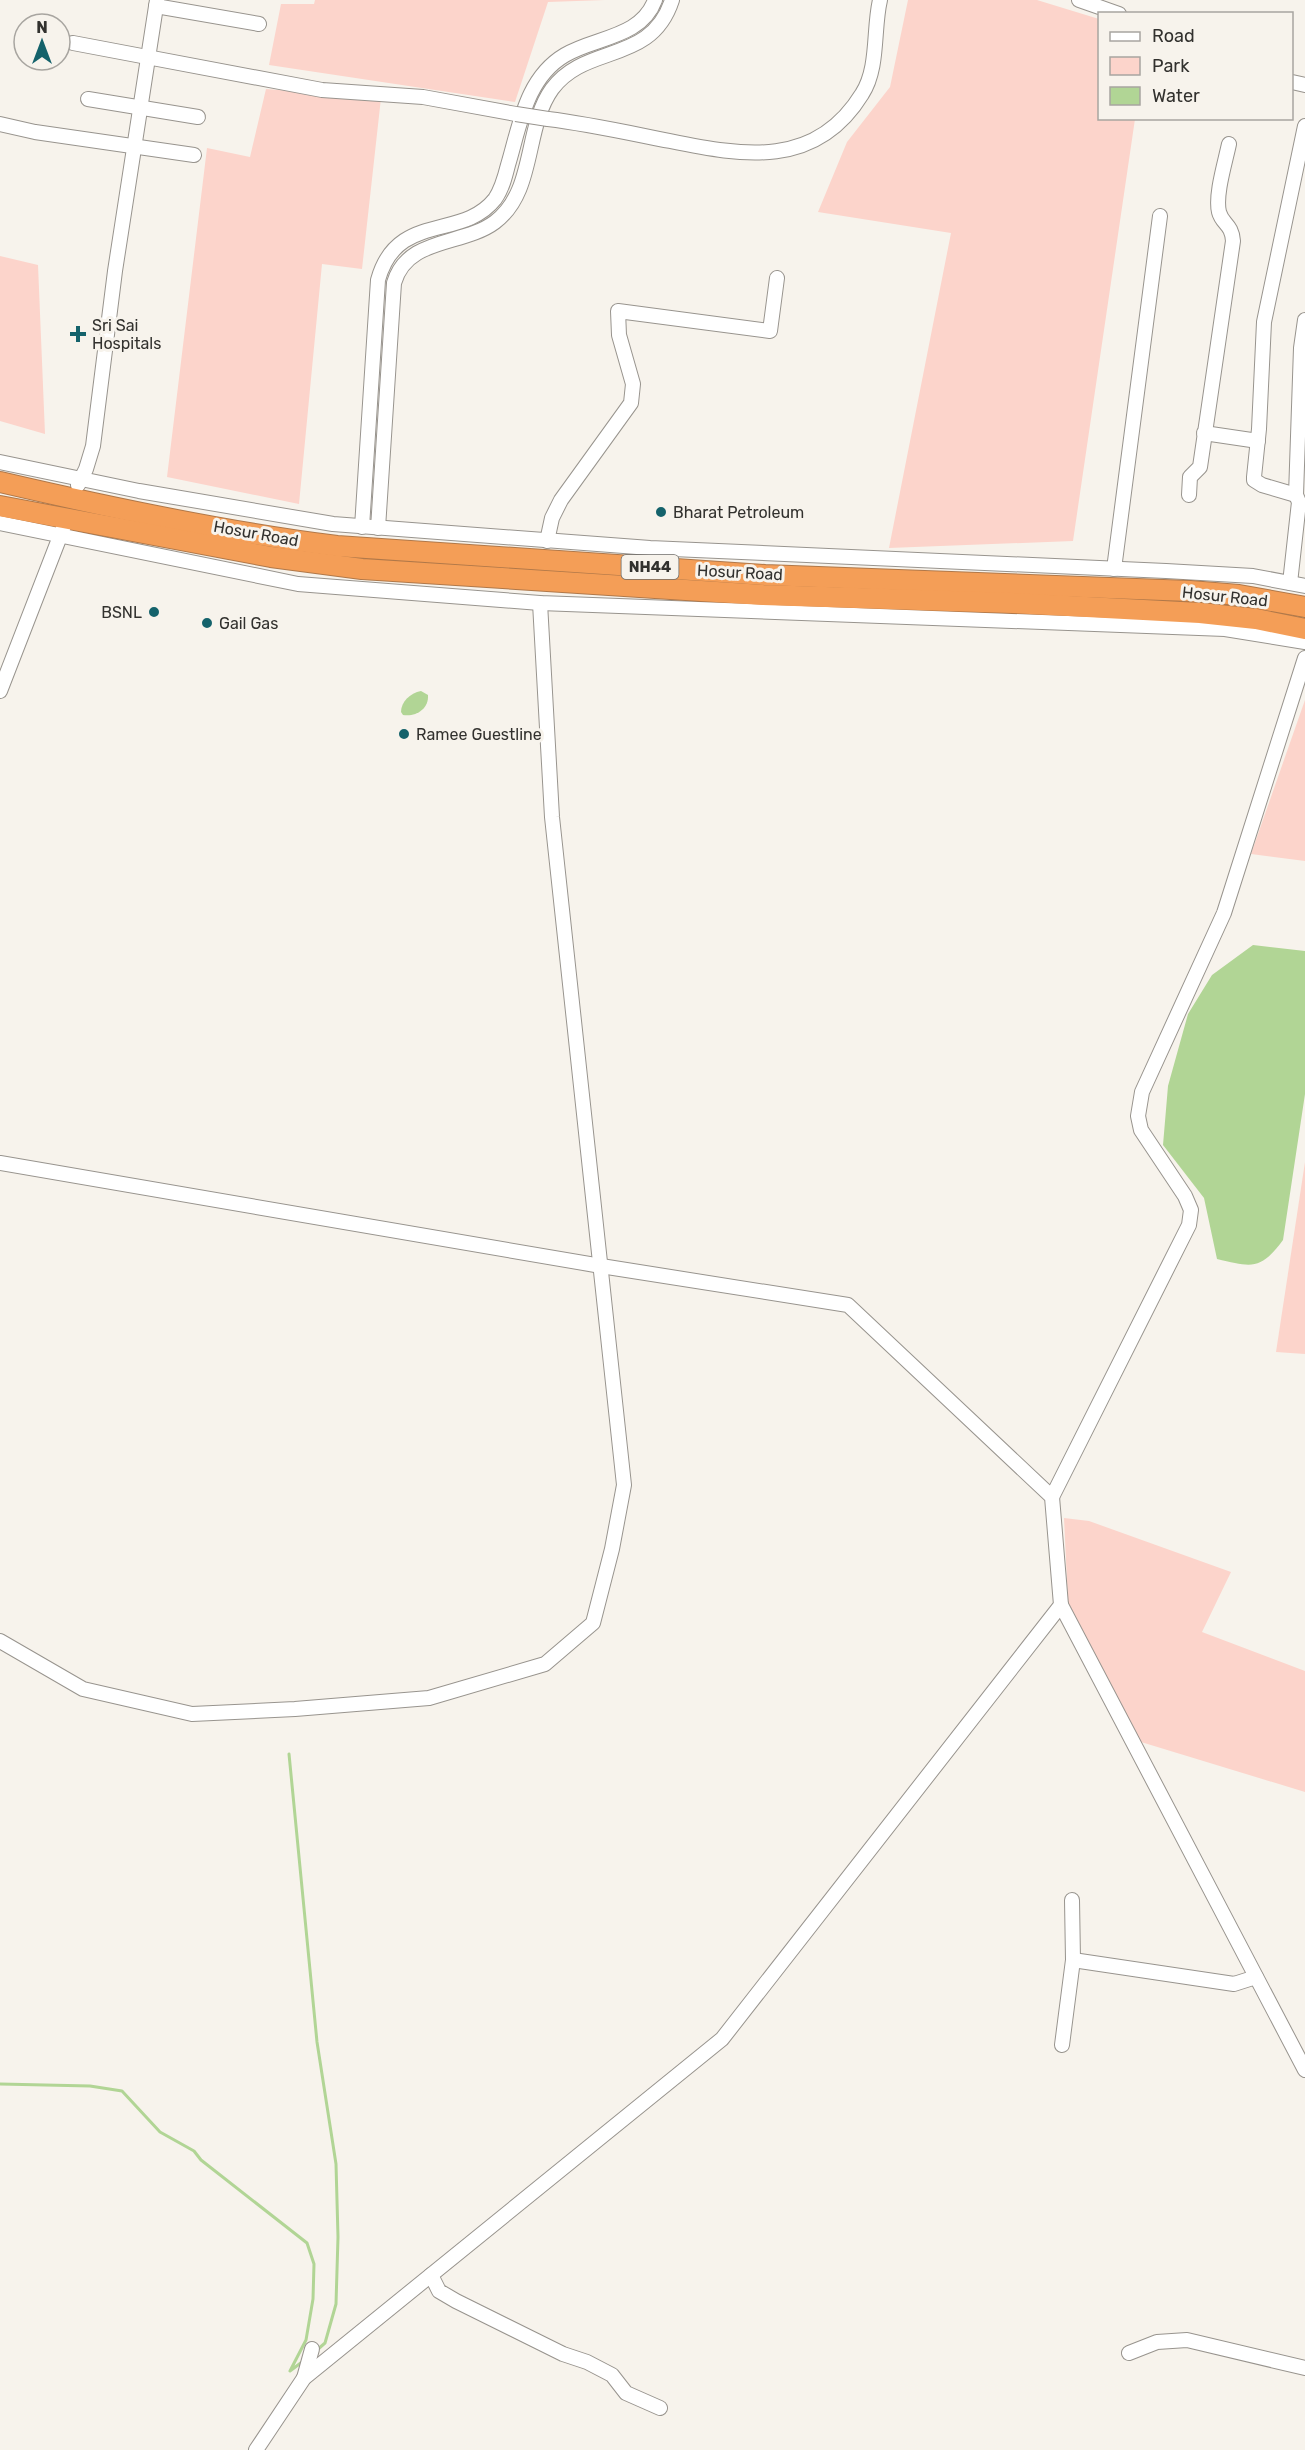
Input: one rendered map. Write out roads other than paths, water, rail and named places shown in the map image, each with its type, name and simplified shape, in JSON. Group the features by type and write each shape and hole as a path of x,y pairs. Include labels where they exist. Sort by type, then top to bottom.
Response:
{"highway":[{"name":"Hosur Road","path":"0,482 275,537 337,546 765,575 1190,591 1239,596 1305,607"},
{"name":"Hosur Road","path":"0,506 64,527 362,569 763,595 1013,603 1164,619 1256,619 1305,629"}],"street":[{"path":"362,526 378,280 384,262 396,247 410,236 471,216 491,203 503,184 526,105 539,79 565,55 634,27 645,17 655,0"},
{"path":"378,528 394,283 399,270 418,251 477,231 503,214 519,189 542,110 553,89 574,69 643,41 664,19 672,0"},
{"path":"73,43 322,90 423,97 731,153 776,153 808,143 839,123 863,93 870,74 880,0"},
{"path":"1079,0 1113,12"},
{"path":"74,478 86,469 93,446 115,271 156,3 260,24"},
{"path":"88,99 198,117"},
{"path":"0,124 35,132 194,155"},
{"path":"1296,495 1262,485 1254,480 1264,322 1305,126"},
{"path":"1189,495 1190,477 1200,467 1233,241 1232,230 1219,214 1218,203 1229,144"},
{"path":"1114,569 1160,216"},
{"path":"547,541 552,518 561,500 631,403 633,384 619,335 618,311 770,331 777,278"},
{"path":"1290,583 1299,502 1296,495 1301,348 1305,320"},
{"path":"1204,433 1258,441"},
{"path":"0,462 139,491 333,524 547,541 825,557 1253,576 1305,586"},
{"path":"0,691 64,527 73,498 74,478"},
{"path":"0,523 64,527 298,584 540,603 1164,619 1305,642"},
{"path":"0,1641 83,1689 192,1714 296,1709 429,1698 545,1664 593,1623 612,1549 624,1485 552,817 540,603"},
{"path":"1305,658 1224,913 1142,1092 1138,1116 1141,1130 1185,1196 1191,1210 1190,1225 1052,1497 1061,1605 1305,2070"},
{"path":"0,1164 601,1266 848,1305 1052,1497"},
{"path":"256,2450 304,2378 722,2038 1061,1605"},
{"path":"1062,2045 1073,1960 1072,1900"},
{"path":"1073,1960 1234,1984 1256,1977"},
{"path":"431,2275 439,2290 448,2296 553,2349 587,2362 612,2375 626,2393 660,2408"},
{"path":"1129,2353 1157,2342 1187,2340 1305,2368"},
{"path":"304,2378 310,2355"}],"water":[{"path":"421,691 428,695 424,708 417,713 403,715 401,708 404,701"},
{"path":"1253,945 1305,951 1305,1094 1283,1240 1261,1262 1247,1265 1217,1259 1204,1198 1163,1145 1168,1086 1188,1014 1212,975"}],"waterway":[{"path":"289,1754 317,2042 336,2164 338,2237 336,2304 325,2343 317,2350"},
{"path":"0,2084 90,2086 122,2091 160,2132 194,2151 201,2160 307,2243 314,2264 313,2299 306,2340 290,2371 302,2362"}],"place":[{"name":"Sri Sai Hospitals","path":"78,334"},
{"name":"Bharat Petroleum","path":"661,512"},
{"name":"BSNL","path":"154,612"},
{"name":"Gail Gas","path":"207,623"},
{"name":"Ramee Guestline","path":"404,734"}]}
